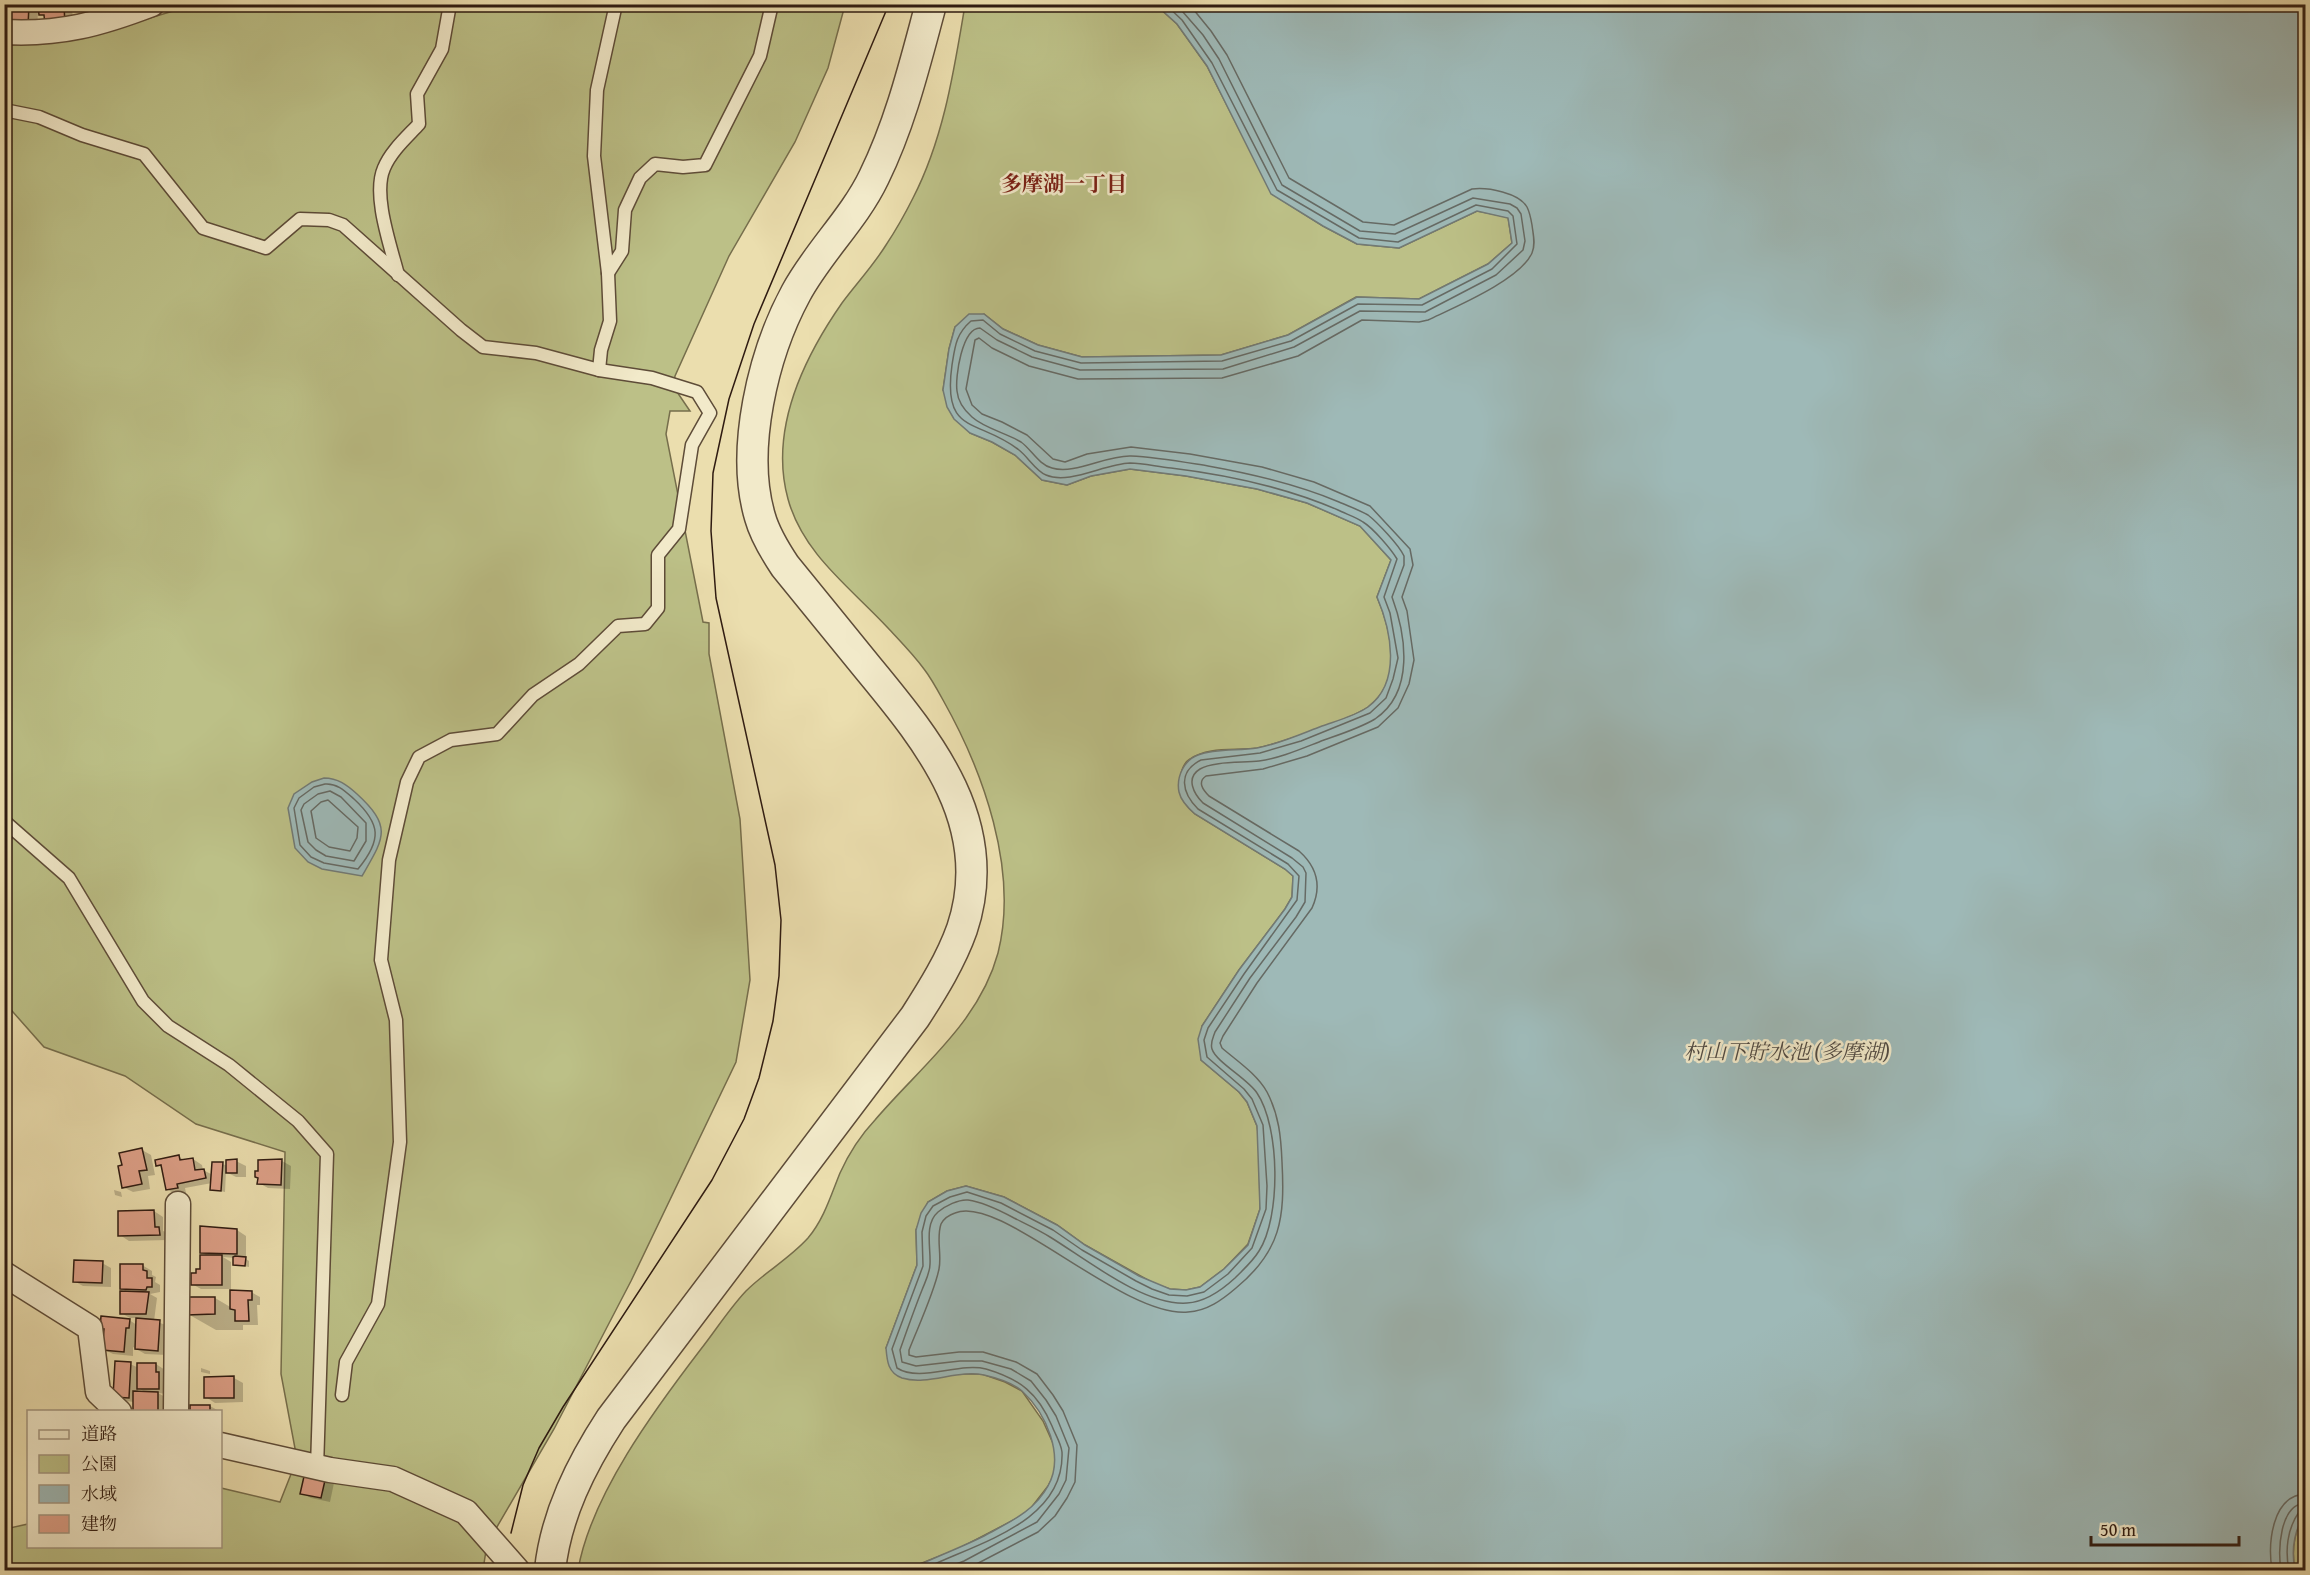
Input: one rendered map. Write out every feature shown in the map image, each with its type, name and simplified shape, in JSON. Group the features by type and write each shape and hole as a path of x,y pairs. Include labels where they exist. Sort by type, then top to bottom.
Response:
{"street":[{"path":"4,32 36,34 80,28 152,4"},
{"path":"550,1570 557,1531 577,1478 611,1419 915,1017 944,970 962,928 971,883 971,861 967,830 956,795 944,771 911,720 771,545 760,519 752,468 756,417 771,354 796,293 873,180 904,104 931,4"},
{"path":"176,1410 178,1204"},
{"path":"4,1274 90,1328 98,1392 117,1410"},
{"path":"222,1445 317,1468 393,1479 466,1512 517,1570"}],"lane":[{"path":"398,275 380,195 383,169 400,143 419,124 417,94 442,49 450,4"},
{"path":"599,370 601,350 610,321 608,273 594,156 597,90 616,4"},
{"path":"608,273 622,251 625,210 640,178 654,164 683,167 705,165 760,56 772,4"},
{"path":"4,110 39,117 82,135 144,154 203,228 266,248 300,219 329,220 344,225 398,275 483,347 536,353 599,370 651,378 697,392 710,413 692,445 679,529 658,555 658,608 645,624 618,626 579,664 533,694 497,734 452,740 419,756 407,782 389,860 381,960 396,1020 400,1142 378,1304 346,1362 342,1395"},
{"path":"4,821 69,878 143,1001 168,1026 229,1065 298,1121 327,1154 317,1468"}],"green space":[{"path":"196,4 845,5 828,68 795,142 729,256 675,376 673,386 690,411 670,411 666,434 703,622 709,623 709,654 740,819 750,980 736,1062 631,1281 554,1429 487,1544 483,1570 5,1570 5,1529 27,1524 27,1548 222,1548 222,1488 280,1502 297,1459 281,1374 285,1152 196,1124 125,1076 44,1047 5,1003 4,46 94,35"},
{"path":"965,5 1156,5 1177,24 1207,66 1272,194 1357,244 1399,248 1477,211 1508,217 1512,243 1488,264 1419,299 1356,297 1288,335 1221,355 1082,357 1038,345 1003,329 984,314 955,327 943,390 970,433 1015,455 1042,480 1067,485 1091,476 1130,469 1257,489 1307,503 1360,526 1391,560 1377,597 1389,633 1391,659 1387,683 1377,699 1368,707 1346,718 1281,742 1257,748 1205,752 1188,760 1182,770 1179,786 1181,796 1195,814 1293,876 1292,897 1285,909 1239,970 1202,1026 1201,1060 1239,1092 1247,1102 1257,1126 1260,1209 1248,1244 1224,1269 1200,1287 1186,1290 1170,1289 1155,1284 1085,1245 1057,1225 1004,1197 966,1186 947,1191 928,1202 916,1230 917,1265 886,1348 961,1374 982,1374 1022,1391 1043,1421 1056,1450 1054,1474 1048,1486 1027,1513 958,1549 904,1570 578,1570 585,1541 596,1512 645,1426 740,1298 753,1284 801,1246 814,1231 855,1145 892,1100 963,1023 989,978 998,953 1003,921 1004,888 1000,855 984,789 958,728 924,669 888,628 830,569 805,537 788,499 783,473 786,421 803,371 814,348 842,303 893,234 910,204 933,152 957,54"},
{"path":"2305,1512 2305,1570 2295,1570 2294,1540"}],"water":[{"name":"村山下貯水池 (多摩湖)","path":"1156,5 2305,5 2306,1512 2294,1540 2295,1570 904,1570 977,1539 1020,1516 1036,1503 1048,1486 1053,1474 1054,1462 1054,1449 1050,1435 1039,1411 1022,1391 1014,1386 1005,1381 974,1374 912,1380 897,1376 891,1370 886,1348 917,1265 916,1230 921,1213 928,1202 947,1191 966,1186 1004,1197 1057,1225 1085,1245 1139,1276 1170,1289 1186,1290 1200,1287 1224,1269 1248,1245 1260,1209 1257,1126 1247,1102 1239,1092 1201,1060 1198,1039 1202,1026 1239,970 1292,897 1293,876 1192,812 1180,795 1178,786 1180,775 1185,765 1198,755 1212,751 1257,748 1273,744 1363,710 1379,696 1386,684 1390,655 1386,625 1377,597 1391,560 1360,526 1307,503 1257,489 1186,476 1130,469 1091,476 1067,485 1042,480 1015,455 970,433 954,419 947,407 943,390 955,327 969,314 984,314 1003,329 1038,345 1082,357 1221,355 1288,335 1357,297 1419,299 1488,264 1512,243 1508,218 1477,211 1399,248 1357,244 1271,194 1207,66 1177,24"},
{"path":"324,778 346,785 368,805 380,824 380,842 362,876 322,869 308,862 295,848 288,808 294,794 312,782"}],"building":[{"path":"64,4 65,26 45,25 44,15 39,15 38,5"},
{"path":"29,5 28,26 4,22 4,6"},
{"path":"142,1148 147,1170 139,1171 142,1184 122,1188 118,1166 122,1165 119,1153"},
{"path":"179,1155 180,1160 193,1158 195,1170 204,1169 206,1178 177,1184 178,1188 166,1190 161,1165 156,1166 155,1160"},
{"path":"237,1159 237,1173 226,1173 226,1160"},
{"path":"282,1159 281,1185 257,1184 258,1178 255,1177 255,1171 258,1171 258,1160"},
{"path":"212,1162 223,1162 221,1191 210,1190"},
{"path":"154,1210 155,1227 159,1227 160,1235 118,1236 118,1211"},
{"path":"200,1226 237,1229 237,1254 200,1253"},
{"path":"200,1255 222,1255 222,1285 191,1285 191,1273 196,1273 196,1269 200,1269"},
{"path":"235,1256 246,1257 245,1266 233,1265"},
{"path":"74,1260 103,1261 102,1283 73,1282"},
{"path":"120,1264 143,1264 143,1270 147,1271 147,1278 152,1278 152,1287 147,1287 146,1290 120,1289"},
{"path":"230,1290 252,1291 252,1300 248,1300 249,1321 235,1321 235,1310 230,1309"},
{"path":"120,1291 149,1292 146,1314 120,1314"},
{"path":"186,1297 215,1297 215,1314 186,1315"},
{"path":"101,1316 130,1319 129,1328 126,1328 124,1352 102,1350 104,1329 100,1329"},
{"path":"136,1318 160,1320 158,1351 135,1349"},
{"path":"115,1361 131,1362 129,1398 113,1397"},
{"path":"137,1363 156,1363 156,1372 159,1372 159,1389 137,1389"},
{"path":"234,1376 234,1398 204,1398 204,1377"},
{"path":"133,1391 158,1392 158,1410 133,1410"},
{"path":"190,1405 210,1405 210,1410 190,1410"},
{"path":"305,1472 326,1476 321,1498 300,1494"}],"tram line":[{"path":"511,1533 523,1485 539,1448 563,1407 712,1180 744,1119 759,1078 773,1021 779,976 781,920 775,865 716,598 711,531 713,473 729,399 754,324 889,4"}],"district":[{"name":"多摩湖一丁目","path":"1064,184"}]}
